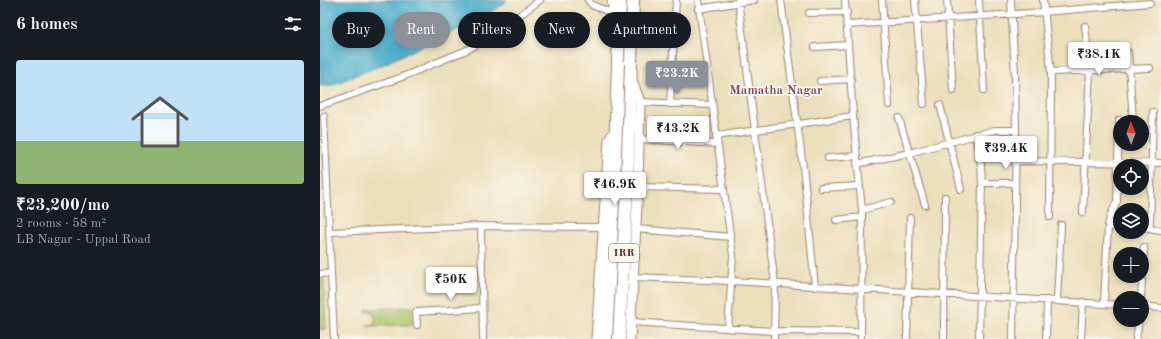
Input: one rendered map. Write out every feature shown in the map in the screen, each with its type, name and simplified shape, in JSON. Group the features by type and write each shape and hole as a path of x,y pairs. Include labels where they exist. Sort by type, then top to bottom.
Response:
{"highway":[{"name":"IRR","path":"617,12 620,0"},
{"name":"IRR","path":"623,337 633,0"},
{"name":"IRR","path":"606,336 616,128 616,48"}],"street":[{"path":"320,106 402,77 469,49 492,36 540,0"},
{"path":"588,0 592,5 605,12"},
{"path":"612,0 615,12"},
{"path":"631,59 636,43 639,0"},
{"path":"670,104 676,0"},
{"path":"698,0 698,9 733,256 728,328"},
{"path":"698,9 738,1 754,0"},
{"path":"781,0 804,175 815,287"},
{"path":"631,322 861,336 862,214 853,116 845,0"},
{"path":"882,0 889,105"},
{"path":"915,0 924,104"},
{"path":"947,0 953,90"},
{"path":"979,0 984,90"},
{"path":"1011,0 1016,130 1014,183 1013,339"},
{"path":"1043,0 1051,72 1050,217"},
{"path":"738,1 775,284 774,339"},
{"path":"847,25 948,19 1150,3"},
{"path":"809,14 846,12"},
{"path":"1082,212 1090,70 1085,26"},
{"path":"815,47 848,45"},
{"path":"1128,53 1133,115"},
{"path":"1051,72 1150,68"},
{"path":"623,337 631,322 638,187 640,102 630,77"},
{"path":"820,81 851,79"},
{"path":"640,102 712,105"},
{"path":"940,105 961,189"},
{"path":"1153,112 1150,228 1161,230"},
{"path":"324,116 323,178 329,232 327,245 331,273 334,339"},
{"path":"716,136 853,116"},
{"path":"899,118 908,153 925,205"},
{"path":"596,339 609,140 616,128"},
{"path":"858,164 908,153 975,134 994,130 1016,130"},
{"path":"975,134 981,165 982,183 979,339"},
{"path":"639,139 717,144"},
{"path":"828,158 857,156"},
{"path":"1015,161 1113,162"},
{"path":"1152,162 1161,162"},
{"path":"982,183 1014,183"},
{"path":"821,188 860,186"},
{"path":"638,187 724,189"},
{"path":"1104,303 1108,226 1117,201 1117,195"},
{"path":"944,339 945,197"},
{"path":"836,220 862,214 891,202"},
{"path":"907,339 910,218"},
{"path":"1057,300 1060,225"},
{"path":"329,232 481,226 604,228"},
{"path":"481,226 482,339"},
{"path":"1108,226 1113,226"},
{"path":"636,229 731,237"},
{"path":"320,274 331,273"},
{"path":"633,277 732,281 909,293 1113,304"},
{"path":"1046,339 1047,300"},
{"path":"1081,339 1083,302"},
{"path":"1149,307 1161,308"},
{"path":"416,325 416,312 482,308"},
{"path":"1136,339 1137,327"}],"green space":[{"path":"324,279 326,329 320,330 320,280"},
{"path":"412,307 413,325 367,326 375,324 374,312 366,312 366,309"}],"water":[{"path":"320,0 507,0 490,12 458,12 458,29 450,33 450,12 393,12 393,48 418,48 330,86 320,86"}],"district":[{"name":"Mamatha Nagar","path":"776,90"}]}
